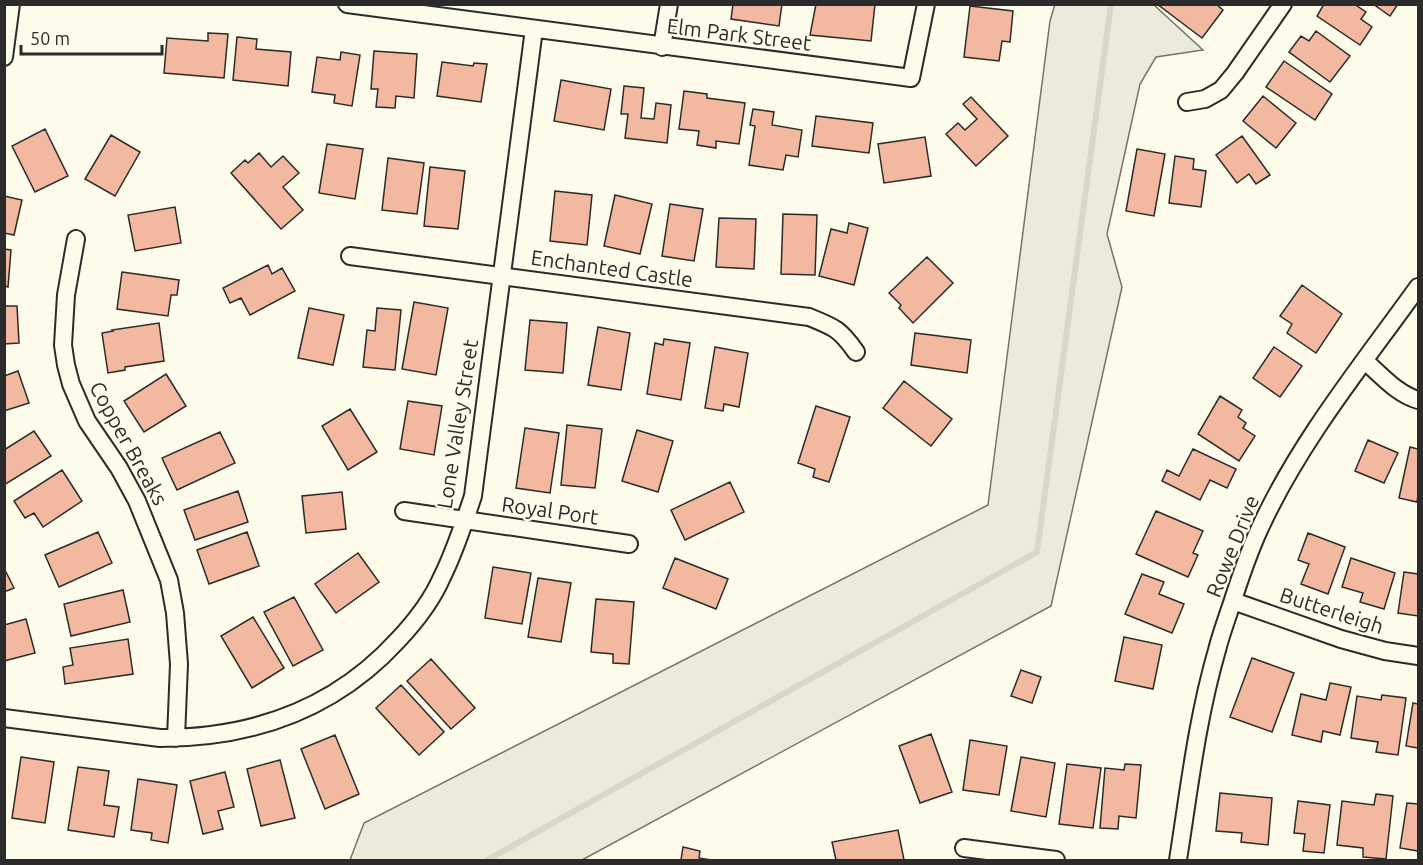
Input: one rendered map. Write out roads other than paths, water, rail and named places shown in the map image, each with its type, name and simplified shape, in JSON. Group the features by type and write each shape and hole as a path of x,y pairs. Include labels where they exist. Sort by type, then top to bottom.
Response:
{"street":[{"path":"4,57 11,4"},
{"name":"Elm Park Street","path":"347,4 418,9 534,29 662,47 911,78 926,4"},
{"path":"662,47 669,4"},
{"path":"1186,102 1204,99 1221,90 1283,4"},
{"name":"Lone Valley Street","path":"4,718 160,738 233,732 263,725 320,702 360,676 382,657 421,613 442,578 473,496 534,29"},
{"name":"Copper Breaks","path":"76,239 66,296 63,345 66,365 71,384 87,421 119,468 137,501 169,580 175,613 178,664 176,738"},
{"name":"Enchanted Castle","path":"350,256 809,317 834,327 847,339 856,352"},
{"name":"Rowe Drive","path":"1178,861 1196,746 1209,682 1243,569 1255,539 1278,492 1320,422 1419,287"},
{"path":"1365,361 1391,384 1410,397 1419,400"},
{"name":"Royal Port","path":"404,511 629,544"},
{"name":"Butterleigh","path":"1233,601 1341,639 1385,651 1419,656"},
{"path":"964,848 1056,861"}],"waterway":[{"path":"487,860 1037,552 1111,4"}]}
